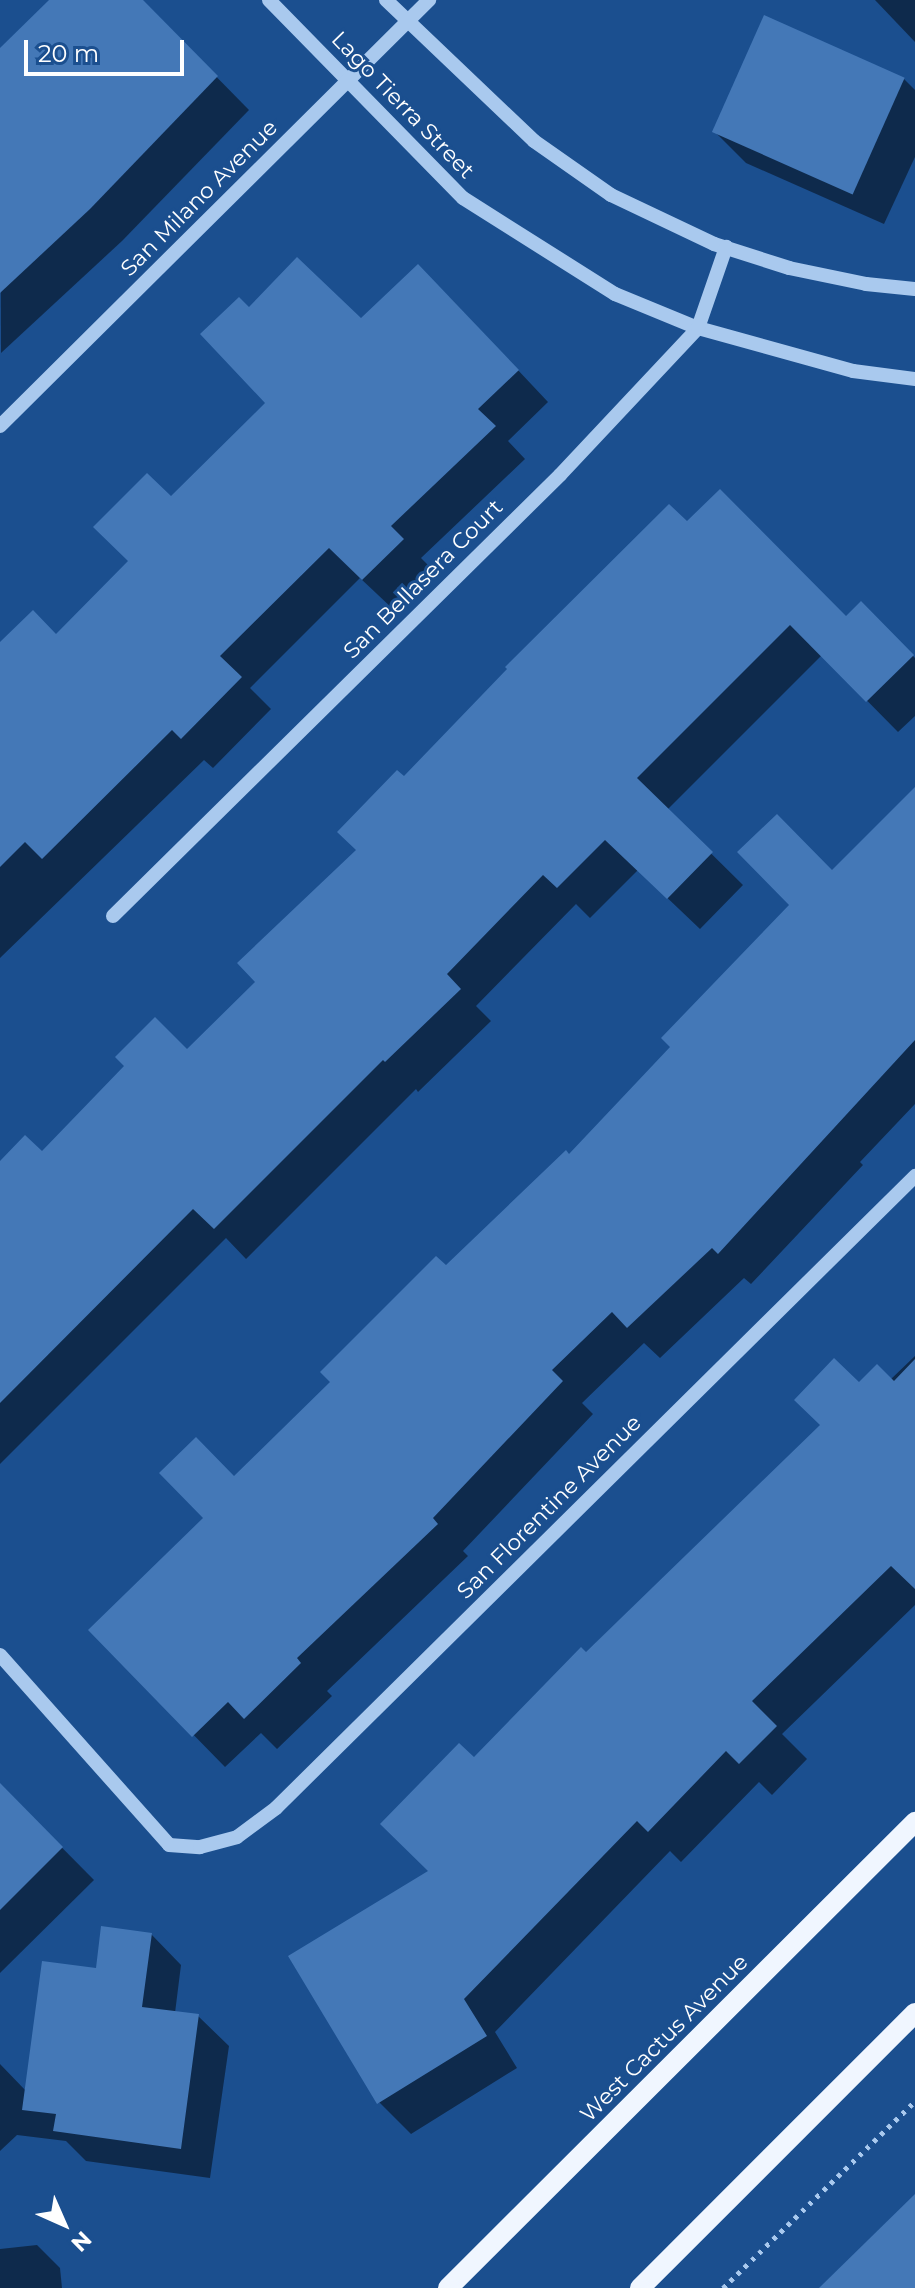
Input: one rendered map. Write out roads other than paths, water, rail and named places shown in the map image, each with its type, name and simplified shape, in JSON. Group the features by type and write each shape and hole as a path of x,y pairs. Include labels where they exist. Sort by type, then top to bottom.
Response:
{"main road":[{"name":"West Cactus Avenue","path":"448,2288 915,1822"},
{"path":"640,2288 915,2013"}],"street":[{"name":"Lago Tierra Street","path":"269,0 463,198 615,294 698,328 853,371 915,379"},
{"path":"386,0 534,141 611,195 726,247 789,268 866,284 915,289"},
{"name":"San Milano Avenue","path":"0,426 429,0"},
{"name":"San Bellasera Court","path":"113,916 560,475 698,328 726,247"},
{"name":"San Florentine Avenue","path":"0,1655 169,1845 200,1847 237,1837 276,1808 915,1176"}]}
